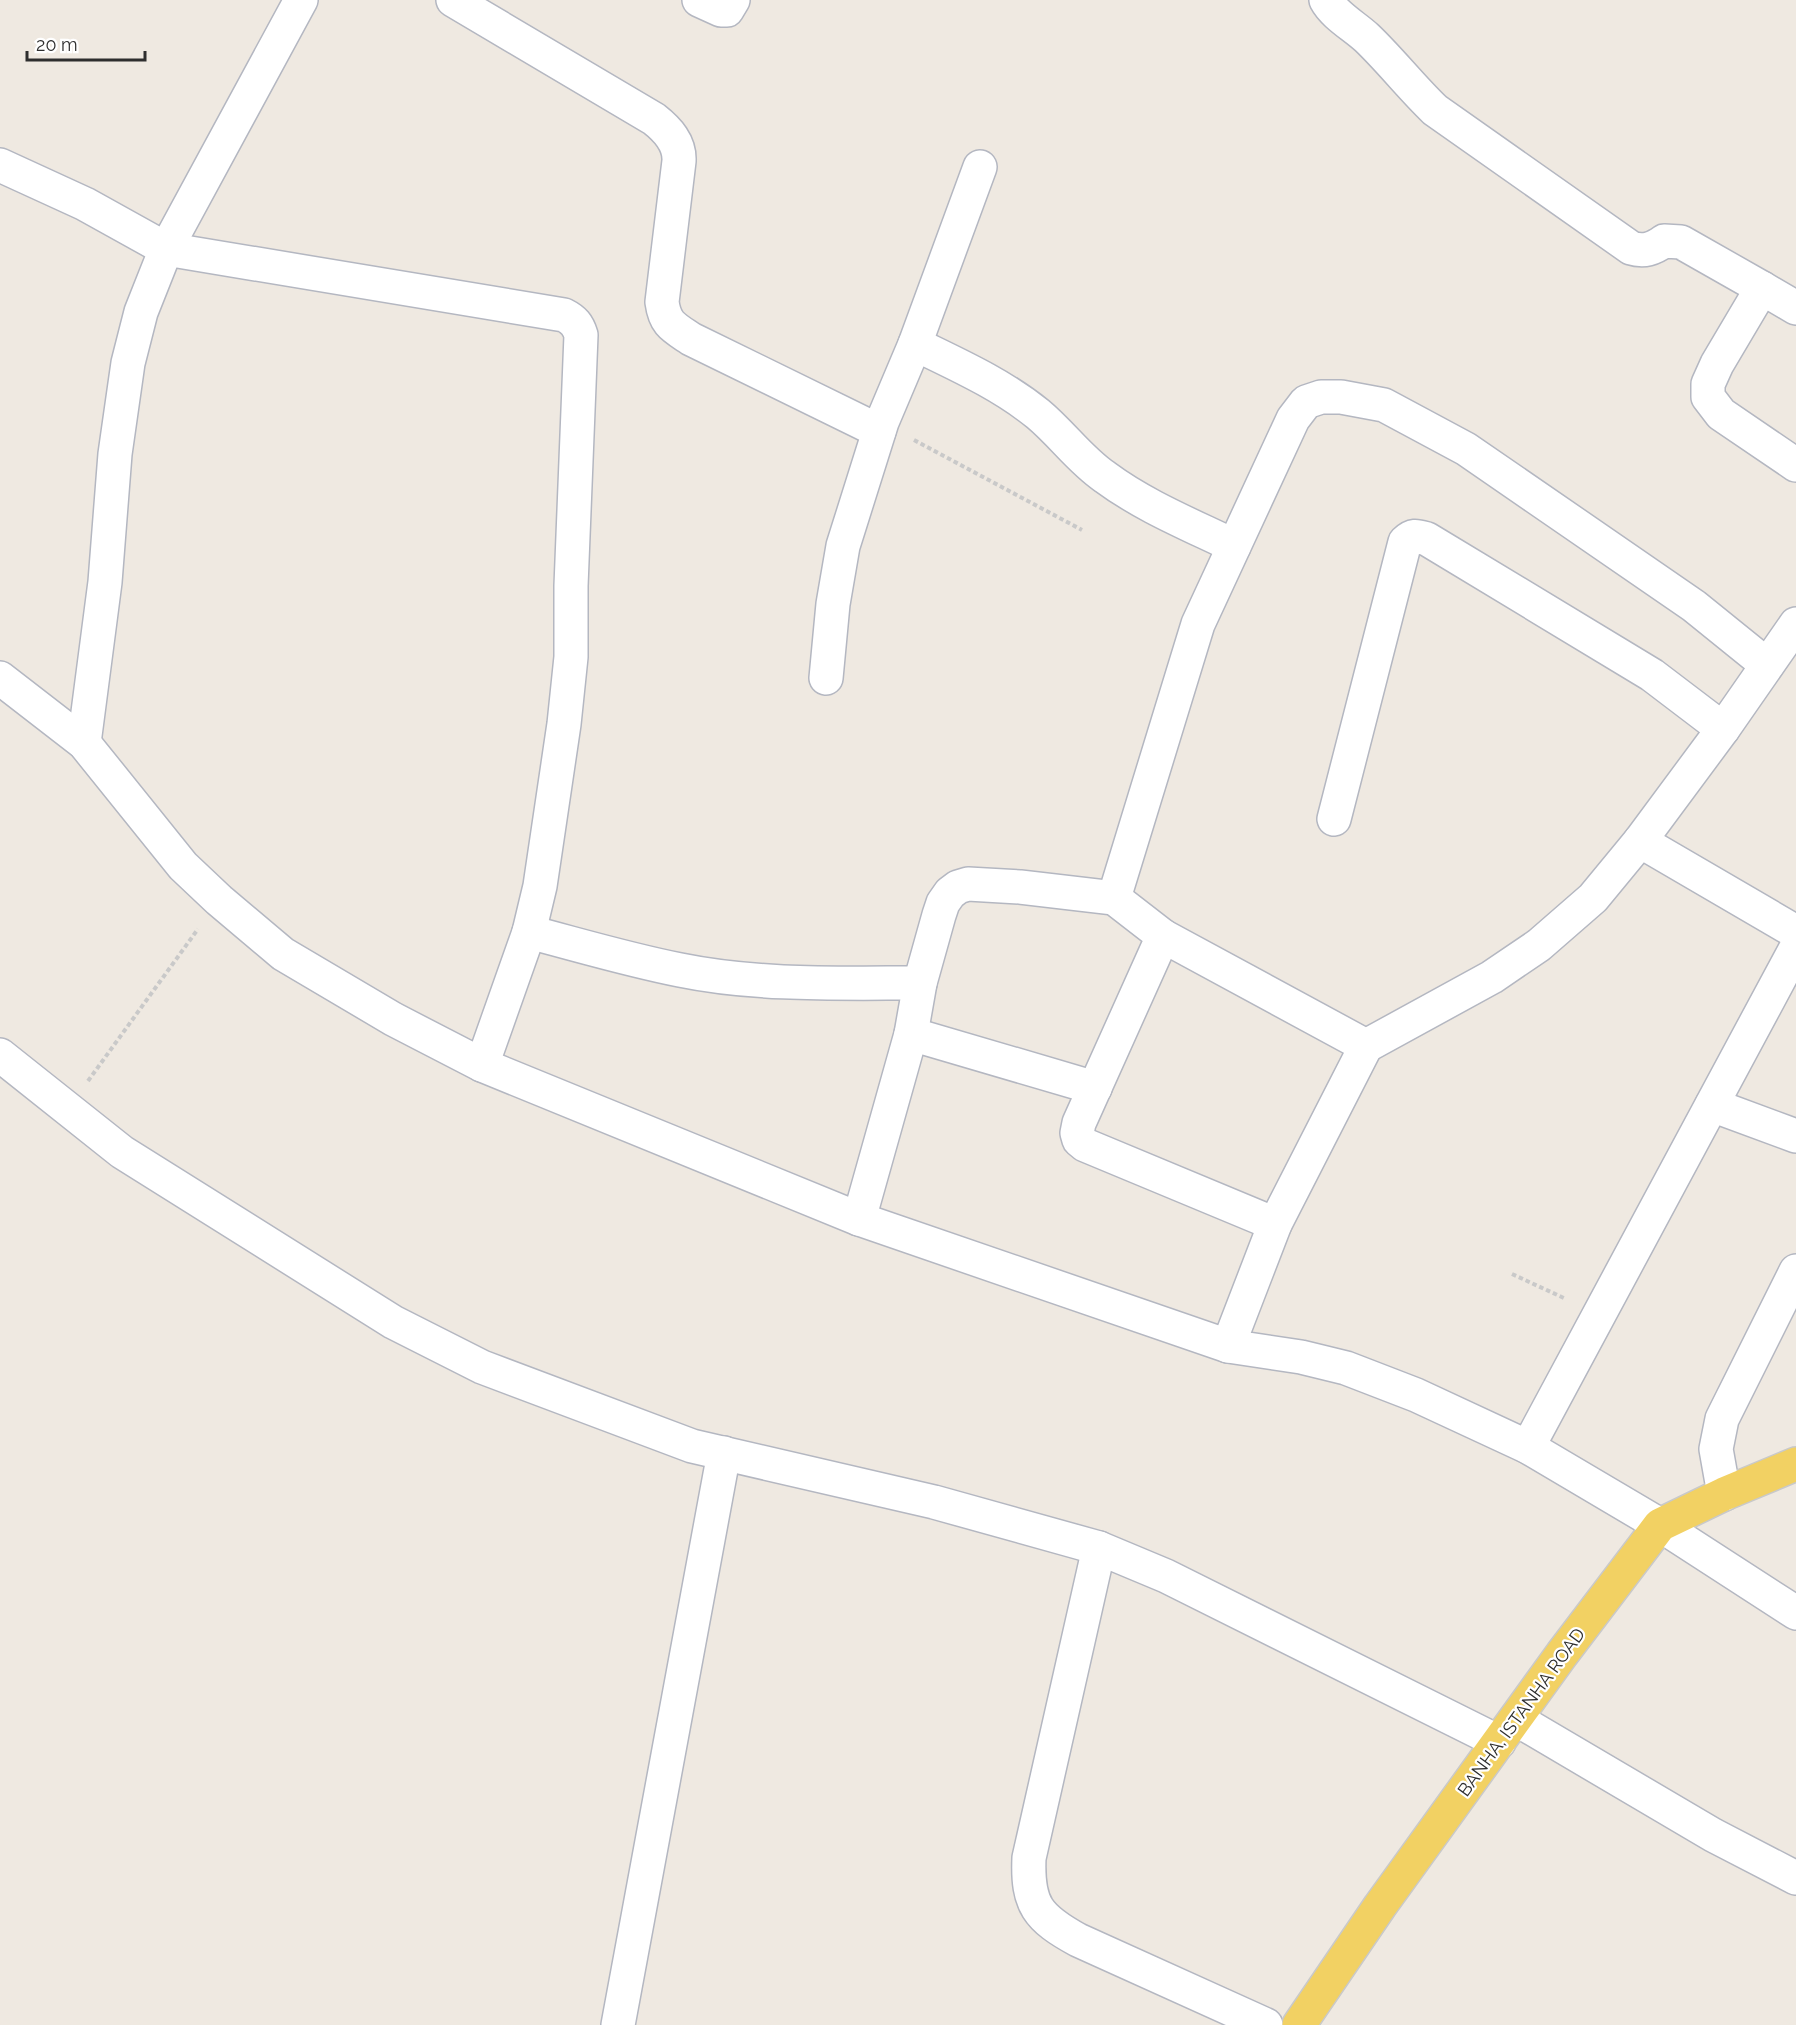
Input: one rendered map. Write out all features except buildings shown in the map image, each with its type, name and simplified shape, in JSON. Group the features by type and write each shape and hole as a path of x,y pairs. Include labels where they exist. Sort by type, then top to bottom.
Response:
{"main road":[{"name":"BANHA, ISTANHA ROAD","path":"1299,2025 1380,1906 1562,1654 1660,1525 1724,1494 1796,1464"}],"street":[{"path":"84,743 105,582 115,454 128,363 141,312 166,249 301,0"},
{"path":"453,0 654,119 666,128 675,141 680,152 662,302 665,318 672,327 691,339 880,426"},
{"path":"699,0 721,10 727,9 733,0"},
{"path":"1326,0 1382,53 1411,87 1435,110 1631,248 1642,252 1664,241 1681,242 1796,308"},
{"path":"0,165 85,204 166,249 564,315 578,326 581,335 571,586 571,657 564,724 545,861 529,932 482,1065"},
{"path":"826,678 843,546 880,426 915,344 980,167"},
{"path":"1762,288 1717,364 1708,384 1708,397 1721,414 1796,465"},
{"path":"915,344 1007,391 1044,420 1103,476 1135,497 1234,546"},
{"path":"1114,898 1198,624 1293,419 1306,402 1321,397 1341,397 1384,405 1466,449 1694,606 1786,644 1640,841 1593,898 1539,945 1492,977 1366,1046 1275,1224 1228,1346"},
{"path":"1334,819 1405,542 1416,535 1652,675 1723,729"},
{"path":"0,678 84,743 183,866 219,900 283,954 393,1019 482,1065 859,1219 1228,1346 1301,1357 1346,1368 1416,1395 1528,1447 1660,1525 1796,1613"},
{"path":"1640,841 1796,932"},
{"path":"859,1219 911,1034 920,983 943,903 958,887 968,884 1020,887 1114,898 1163,936 1366,1046"},
{"path":"529,932 680,970 723,976 826,983 920,983"},
{"path":"1163,936 1095,1088 1077,1132 1079,1140 1085,1145 1275,1224"},
{"path":"1528,1447 1796,948"},
{"path":"911,1034 1095,1088"},
{"path":"0,1055 122,1152 393,1322 482,1367 692,1446 934,1502 1099,1548 1166,1576 1507,1731 1796,1878"},
{"path":"1712,1105 1796,1136"},
{"path":"1724,1494 1716,1449 1722,1419 1796,1271"},
{"path":"618,2025 724,1453"},
{"path":"1099,1548 1029,1858 1030,1893 1040,1912 1053,1926 1078,1940 1266,2025"}],"path":[{"path":"880,426 1082,530"},
{"path":"108,1053 219,900"},
{"path":"1512,1274 1600,1314"}]}
